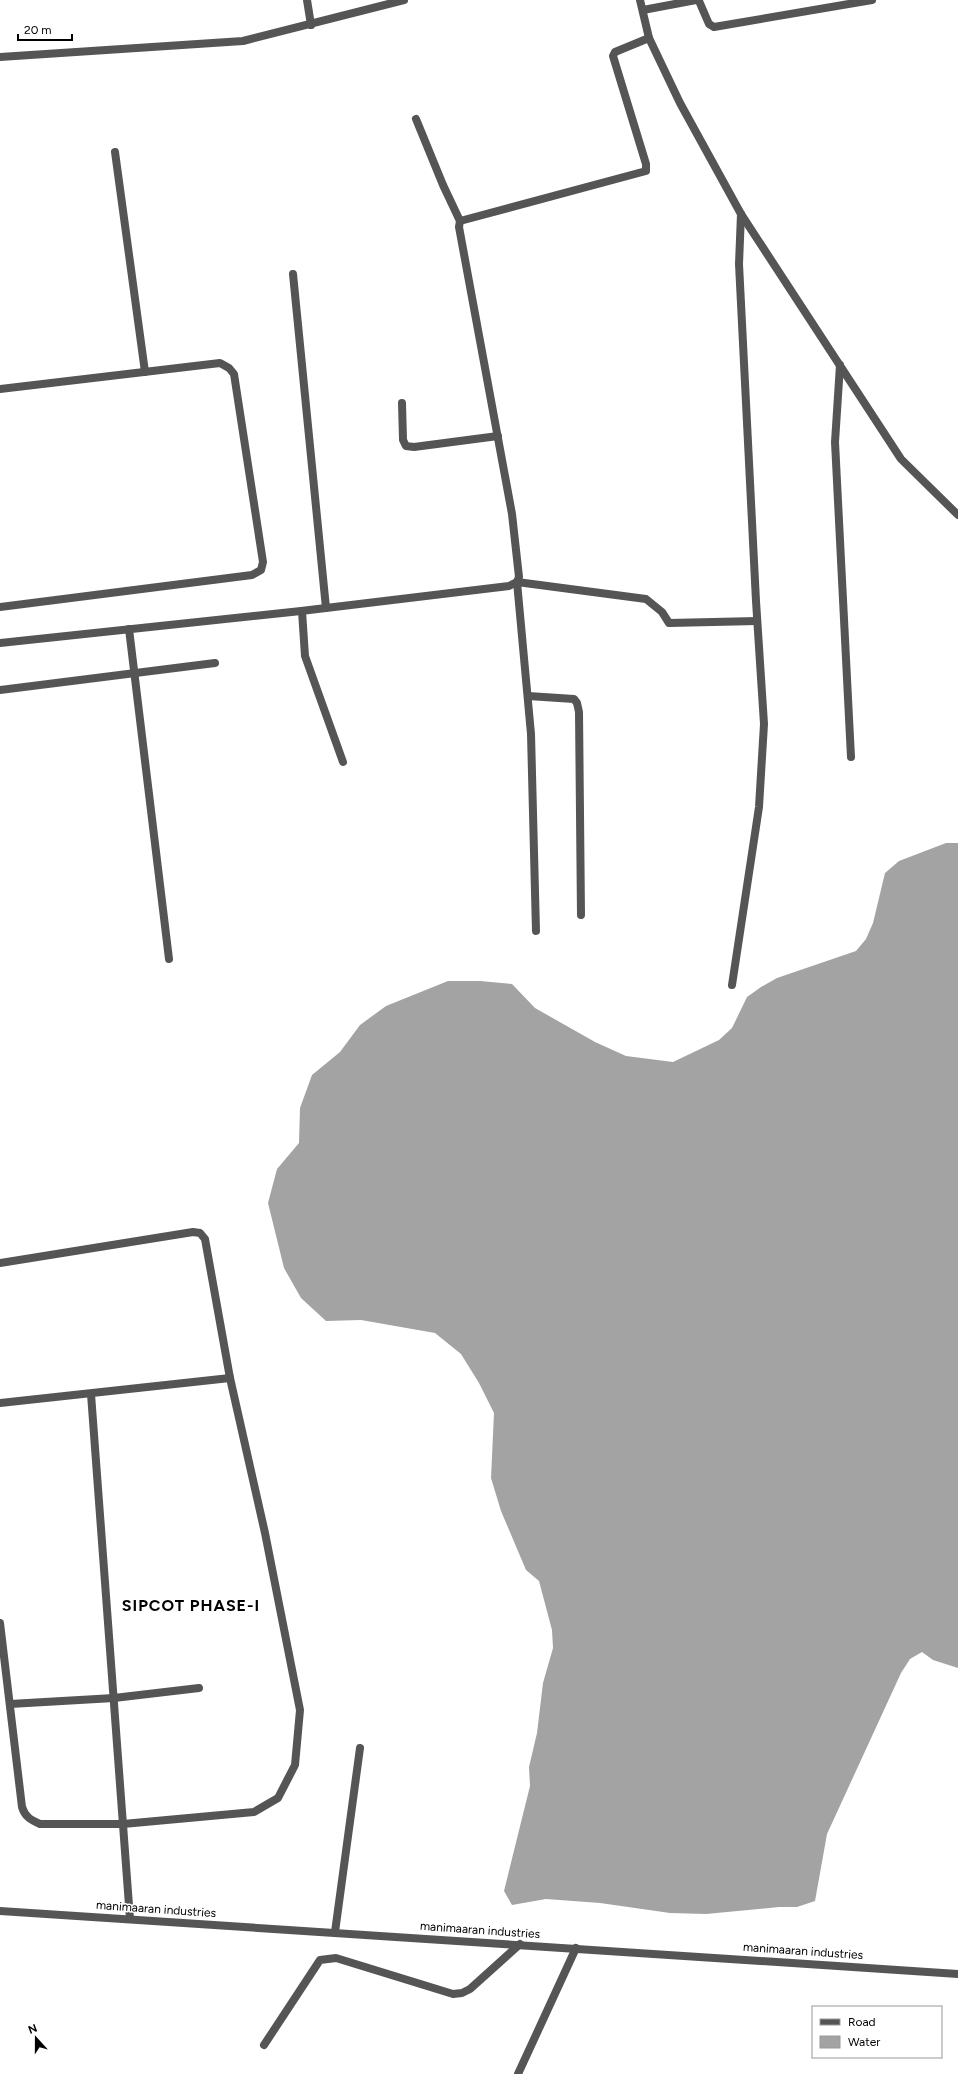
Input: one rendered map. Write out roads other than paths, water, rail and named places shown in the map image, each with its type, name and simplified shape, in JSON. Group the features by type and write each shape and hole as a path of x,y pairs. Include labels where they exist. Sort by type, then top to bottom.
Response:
{"street":[{"path":"307,0 311,25"},
{"path":"0,57 243,41 311,25 404,0"},
{"path":"640,0 649,38 680,103 741,214 901,460 958,515"},
{"path":"643,10 696,0 699,2 709,24 714,27 872,0"},
{"path":"460,221 646,171 646,164 613,56 615,52 649,38"},
{"path":"416,119 442,185 460,221 459,227 512,514 531,734 536,931"},
{"path":"114,152 145,372"},
{"path":"732,984 759,807 764,724 757,621 739,264 741,214"},
{"path":"293,274 326,608"},
{"path":"0,389 220,364 229,368 234,374 263,562 261,570 252,575 0,608"},
{"path":"840,365 835,442 851,757"},
{"path":"402,403 403,440 406,446 414,448 498,436"},
{"path":"0,643 326,608 509,586 517,582 646,599 662,612 669,623 757,621"},
{"path":"302,610 305,656 343,762"},
{"path":"129,629 169,959"},
{"path":"0,690 215,663"},
{"path":"528,696 574,699 577,703 579,712 581,915"},
{"path":"0,1263 193,1232 200,1233 205,1240 230,1378 265,1532 300,1710 295,1765 278,1798 254,1812 123,1824 40,1824 30,1820 24,1813 22,1807 0,1623"},
{"path":"0,1403 230,1378"},
{"path":"91,1394 130,1919"},
{"path":"10,1704 114,1698 199,1688"},
{"path":"335,1932 360,1748"},
{"name":"manimaaran industries","path":"0,1910 958,1974"},
{"path":"264,2045 320,1960 336,1958 452,1994 462,1993 470,1989 520,1944"},
{"path":"518,2074 576,1948"}],"water":[{"path":"946,843 958,843 958,1668 933,1660 922,1652 910,1659 901,1673 827,1834 815,1901 797,1907 779,1907 706,1914 670,1913 600,1903 546,1899 512,1905 504,1891 530,1786 529,1767 537,1733 543,1683 553,1648 552,1630 539,1581 526,1570 501,1511 491,1478 494,1413 479,1383 461,1354 435,1333 361,1320 326,1321 301,1298 284,1268 268,1203 277,1169 299,1143 300,1108 312,1075 340,1052 360,1025 386,1006 448,981 480,981 512,984 535,1008 595,1042 626,1056 673,1062 719,1040 732,1028 747,997 761,987 777,978 856,951 866,939 873,923 885,873 899,861"}],"district":[{"name":"SIPCOT PHASE-I","path":"191,1605"}]}
